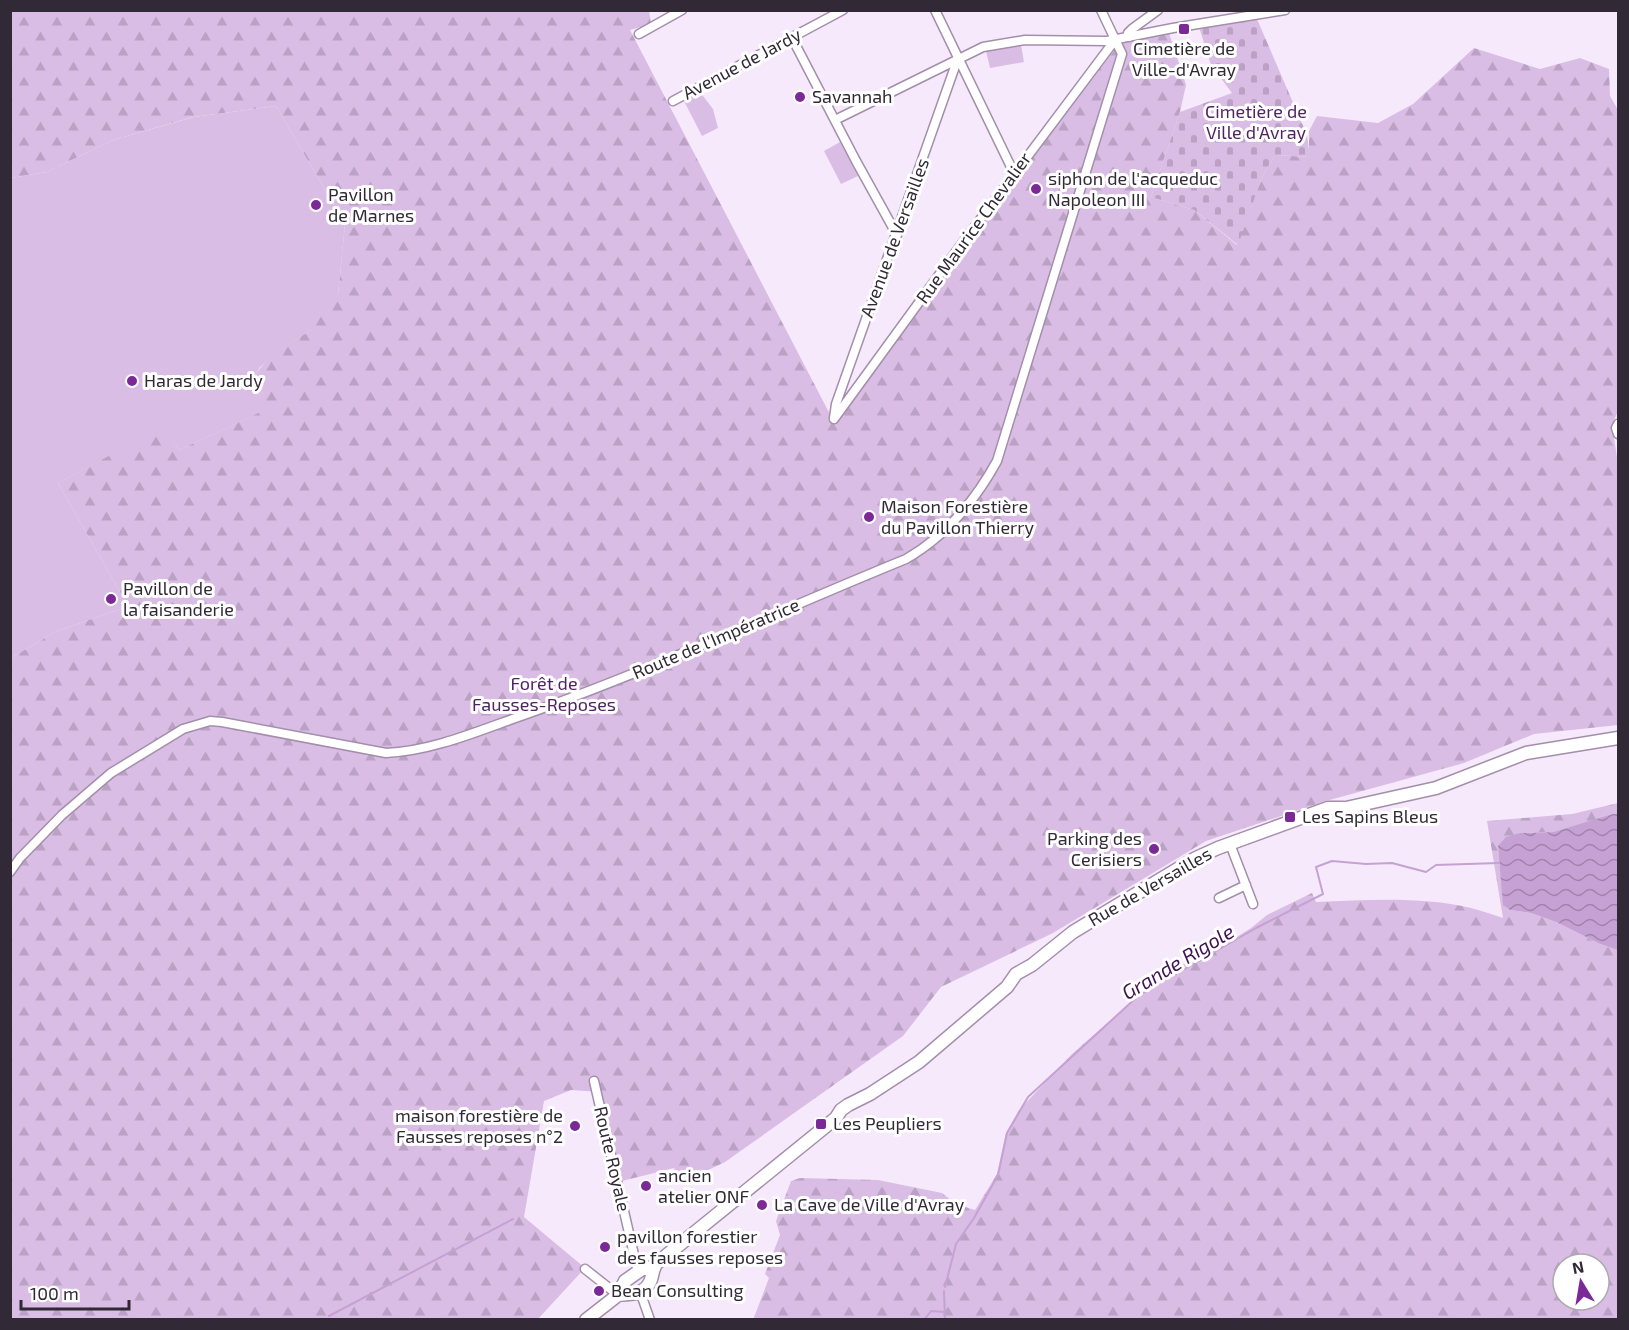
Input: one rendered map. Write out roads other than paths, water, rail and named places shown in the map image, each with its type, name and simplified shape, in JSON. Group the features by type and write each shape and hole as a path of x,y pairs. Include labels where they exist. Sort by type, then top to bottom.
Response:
{"main road":[{"name":"Rue de Versailles","path":"654,1267 836,1118 845,1116 870,1094 919,1062 1007,987 1022,981 1032,965 1073,932 1196,858 1328,808 1343,808 1436,788 1526,753 1618,738"},
{"path":"586,1320 622,1294 638,1294 650,1283 654,1267 644,1268 622,1285 622,1294"}],"street":[{"path":"639,34 682,10"},
{"name":"Avenue de Jardy","path":"673,101 843,10"},
{"path":"935,10 1014,173"},
{"path":"1101,10 1115,39"},
{"path":"1129,37 1128,33 1132,29 1158,10"},
{"path":"835,120 983,47 1025,40 1115,39 1286,10"},
{"path":"792,38 897,235"},
{"name":"Rue Maurice Chevalier","path":"834,419 1115,39"},
{"name":"Route de l'Impératrice","path":"10,872 20,858 62,815 111,773 196,723 222,722 386,753 405,752 482,729 595,690 906,559 922,550 963,513 981,490 997,461 1122,54 1115,39"},
{"name":"Avenue de Versailles","path":"834,419 836,404 958,58"},
{"path":"1618,424 1616,428 1618,435"},
{"path":"1230,844 1253,904"},
{"path":"1219,898 1246,885"},
{"name":"Route Royale","path":"594,1081 638,1272"},
{"path":"585,1269 650,1315"},
{"path":"644,1289 642,1297 650,1315"}],"water":[{"path":"1618,814 1618,950 1600,944 1556,922 1531,913 1510,910 1503,905 1498,846 1506,837 1520,833 1553,832"}],"waterway":[{"name":"Grande Rigole","path":"945,1287 956,1244 974,1218 998,1175 1007,1133 1028,1097 1138,996 1256,928 1323,894 1316,867 1332,861 1366,864 1392,863 1426,872 1436,865 1499,863"},
{"path":"329,1316 513,1219"},
{"name":"Grande Rigole","path":"944,1291 945,1320"},
{"path":"924,1320 931,1311 945,1312"}],"place":[{"name":"Cimetière de Ville-d'Avray","path":"1184,29"},
{"name":"Savannah","path":"800,97"},
{"name":"siphon de l'acqueduc Napoleon III","path":"1036,189"},
{"name":"Pavillon de Marnes","path":"316,205"},
{"name":"Haras de Jardy","path":"132,381"},
{"name":"Maison Forestière du Pavillon Thierry","path":"869,517"},
{"name":"Pavillon de la faisanderie","path":"111,599"},
{"name":"Les Sapins Bleus","path":"1290,817"},
{"name":"Parking des Cerisiers","path":"1154,849"},
{"name":"Les Peupliers","path":"821,1124"},
{"name":"maison forestière de Fausses reposes n°2","path":"575,1126"},
{"name":"ancien atelier ONF","path":"646,1186"},
{"name":"La Cave de Ville d'Avray","path":"762,1205"},
{"name":"pavillon forestier des fausses reposes","path":"605,1247"},
{"name":"Bean Consulting","path":"599,1291"}],"park label":[{"name":"Cimetière de Ville d'Avray","path":"1256,122"},
{"name":"Forêt de Fausses-Reposes","path":"544,694"}]}
